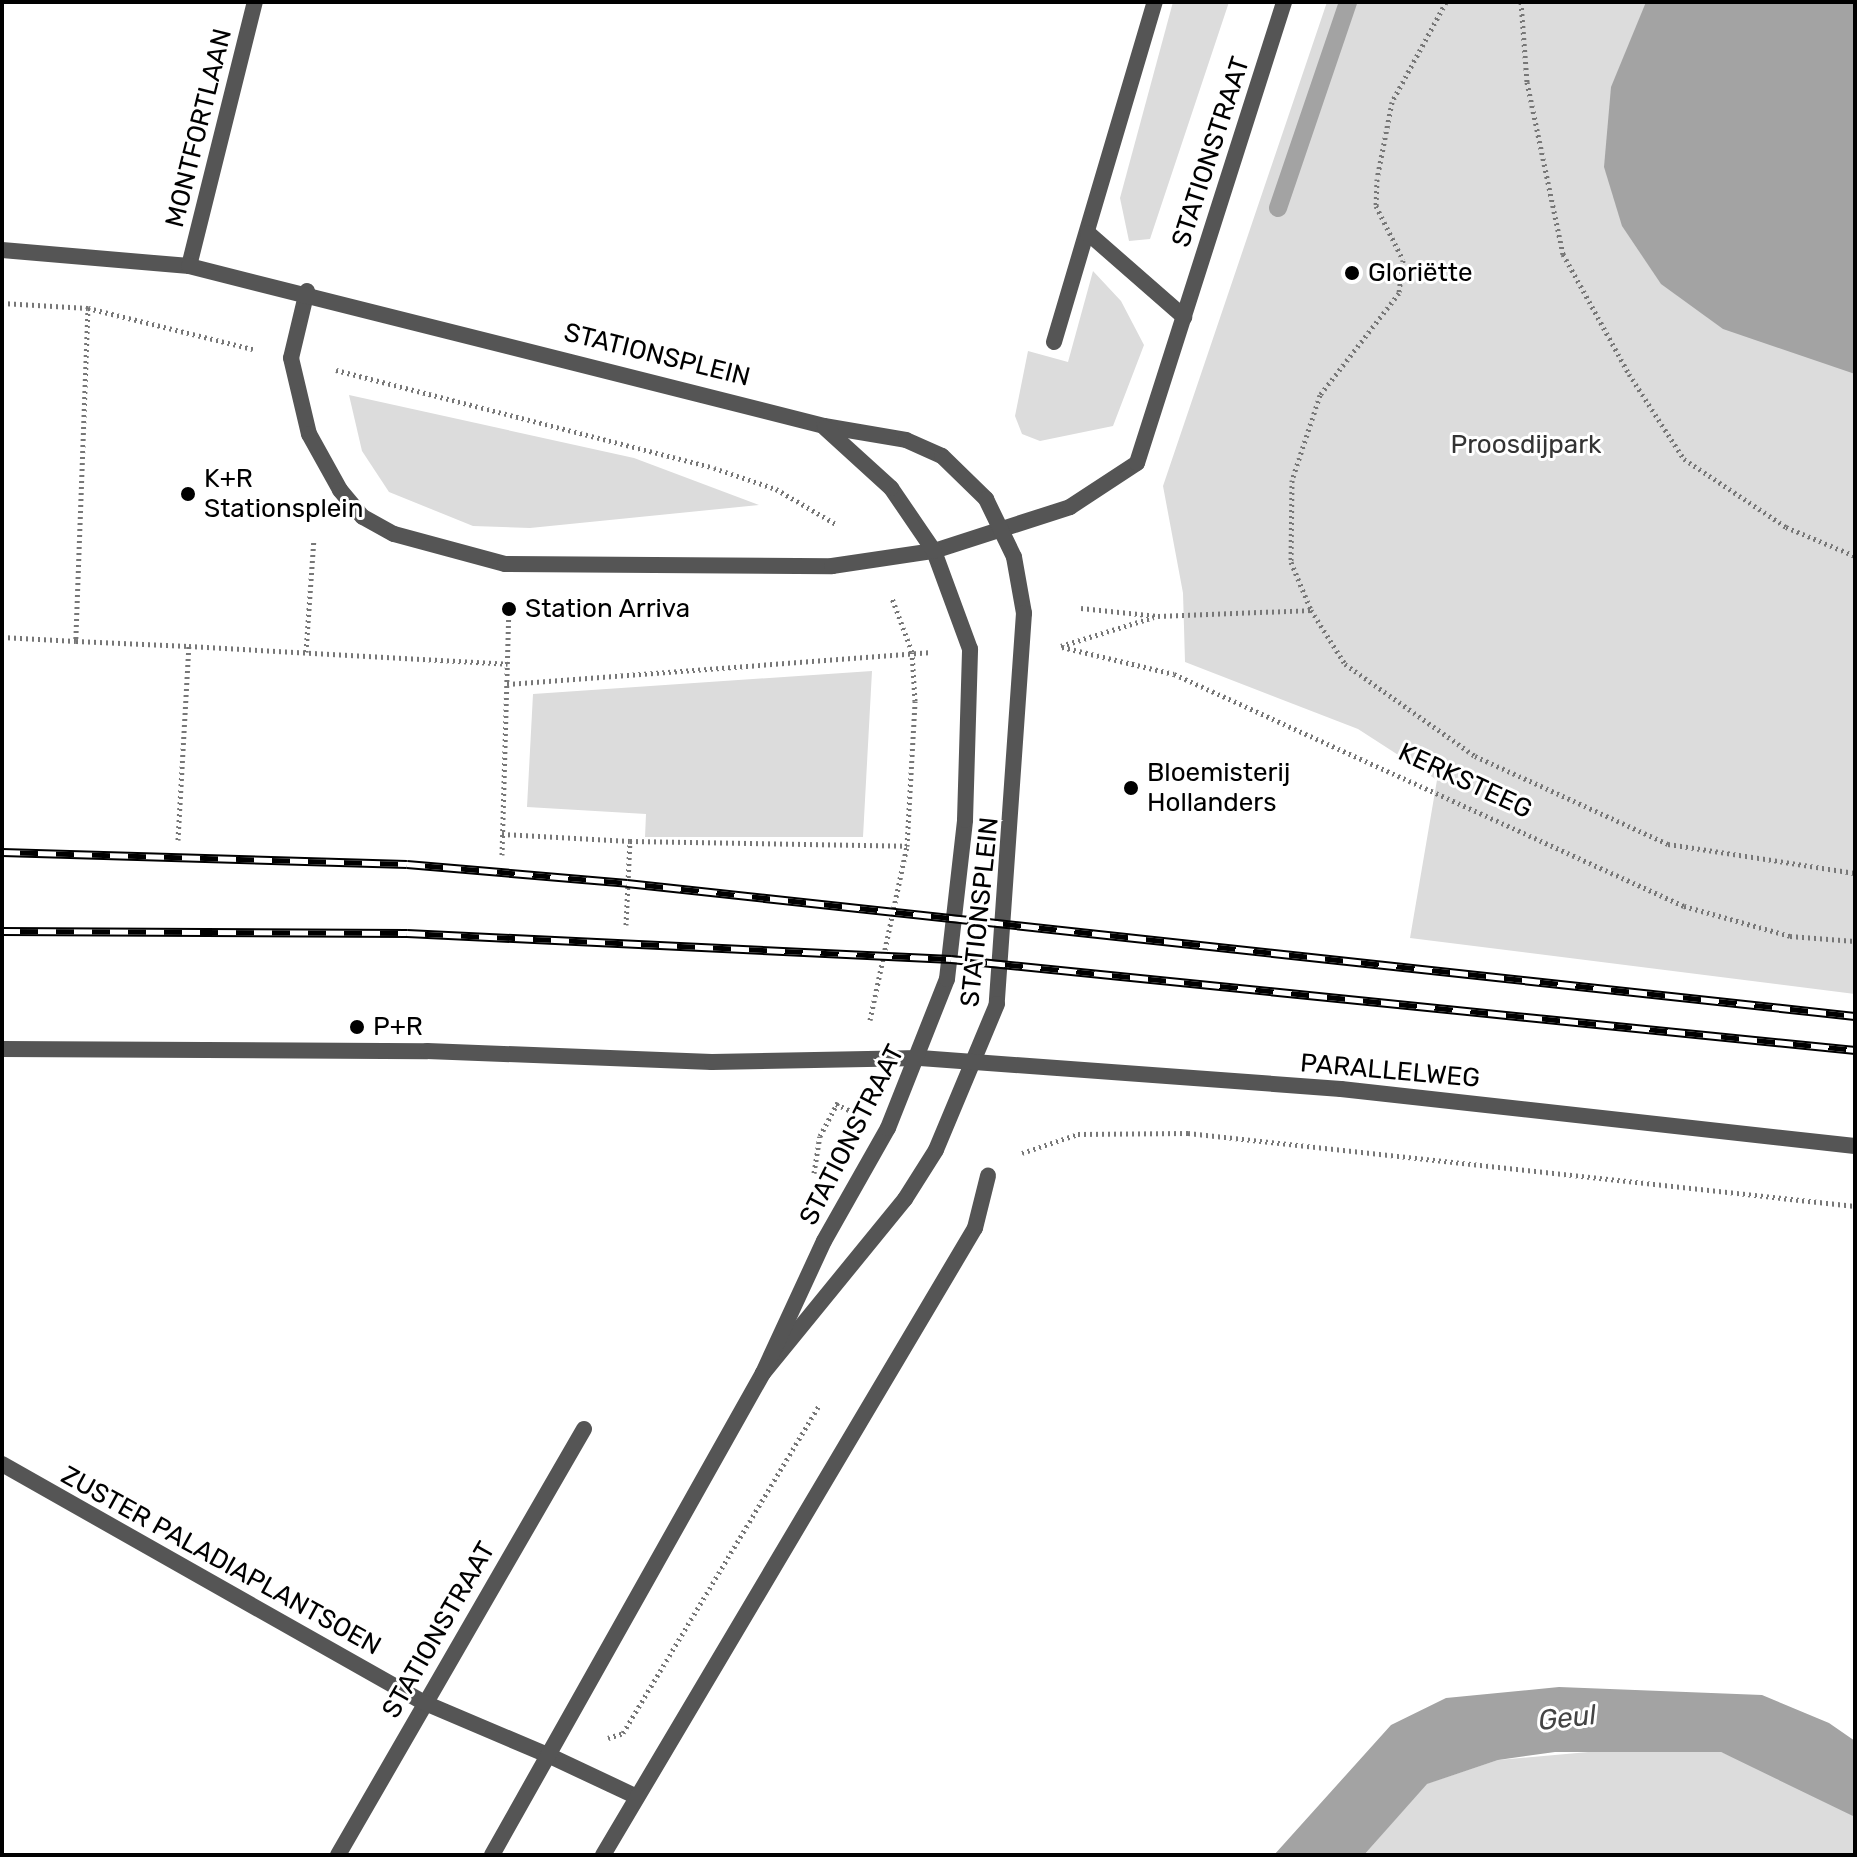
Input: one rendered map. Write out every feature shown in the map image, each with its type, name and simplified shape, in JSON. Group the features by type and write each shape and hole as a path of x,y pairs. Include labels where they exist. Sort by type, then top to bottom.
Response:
{"street":[{"name":"MONTFORTLAAN","path":"189,266 255,2"},
{"path":"1054,342 1155,2"},
{"name":"STATIONSTRAAT","path":"1005,532 1070,507 1137,463 1284,2"},
{"path":"1088,233 1184,317"},
{"name":"STATIONSPLEIN","path":"2,250 88,254 189,266 307,291 824,426 906,440 942,456 986,499 1005,532 1024,613 1004,963 977,1063 905,1199 763,1373"},
{"path":"307,291 291,358 309,434 340,490 363,517 428,547 505,564 874,564 1005,532"},
{"name":"STATIONSTRAAT","path":"492,1855 763,1373 920,1058 944,989 957,915 971,692 963,623 934,551 891,488 824,426"},
{"name":"PARALLELWEG","path":"2,1049 411,1051 712,1062 920,1058 1341,1089 1855,1146"},
{"path":"603,1855 975,1228 988,1176"},
{"name":"STATIONSTRAAT","path":"338,1855 584,1429"},
{"name":"ZUSTER PALADIAPLANTSOEN","path":"2,1464 425,1703 550,1756"},
{"path":"550,1756 637,1797"}],"path":[{"path":"1446,2 1392,102 1377,179 1376,206 1403,260 1399,293 1320,395 1292,480 1291,562 1311,610 1345,664 1475,756 1668,844 1855,873"},
{"path":"1521,2 1527,82 1563,254 1629,374 1684,459 1786,527 1855,556"},
{"path":"76,641 88,254"},
{"path":"2,303 88,308 646,448 764,485 827,518 874,564"},
{"path":"306,652 314,539"},
{"name":"STATIONSTRAAT","path":"836,1104 859,1057 907,846 912,652 874,564"},
{"path":"1081,608 1158,616 1311,610"},
{"path":"502,855 509,609"},
{"name":"KERKSTEEG","path":"1158,616 1060,646 1174,674 1684,906 1790,936 1855,941"},
{"path":"2,637 507,664"},
{"path":"178,840 189,646"},
{"path":"507,684 912,652"},
{"path":"502,834 630,841 907,846"},
{"path":"626,925 630,841"},
{"path":"988,1176 1019,1154 1078,1134 1188,1133 1855,1206"}],"green space":[{"path":"1173,2 1229,2 1150,239 1129,241 1120,198"},
{"name":"Proosdijpark","path":"1327,2 1855,2 1855,994 1410,938 1437,780 1358,729 1185,662 1183,593 1163,486"},
{"path":"1093,271 1121,301 1144,345 1113,426 1040,441 1022,434 1015,416 1028,351 1068,362"},
{"path":"349,395 634,458 759,505 530,528 473,526 389,492 362,451"},
{"path":"872,671 863,837 645,837 646,814 527,807 533,694"},
{"path":"1622,1749 1721,1752 1802,1785 1855,1817 1855,1855 1364,1855 1426,1784 1498,1760"}],"water":[{"path":"1646,2 1855,2 1855,374 1723,329 1661,284 1622,226 1604,167 1611,87"},
{"name":"Geul","path":"1559,1687 1762,1695 1829,1723 1855,1741 1855,1817 1721,1752 1555,1752 1498,1760 1427,1784 1364,1855 1274,1855 1391,1725 1446,1698"}],"waterway":[{"path":"1278,208 1348,2"}],"railway":[{"path":"2,852 407,864 627,883 1855,1016"},
{"path":"2,931 407,933 951,959 1855,1050"}],"place":[{"name":"Gloriëtte","path":"1352,273"},
{"name":"K+R Stationsplein","path":"188,494"},
{"name":"Station Arriva","path":"509,609"},
{"name":"Bloemisterij Hollanders","path":"1131,788"},
{"name":"P+R","path":"357,1027"}]}
